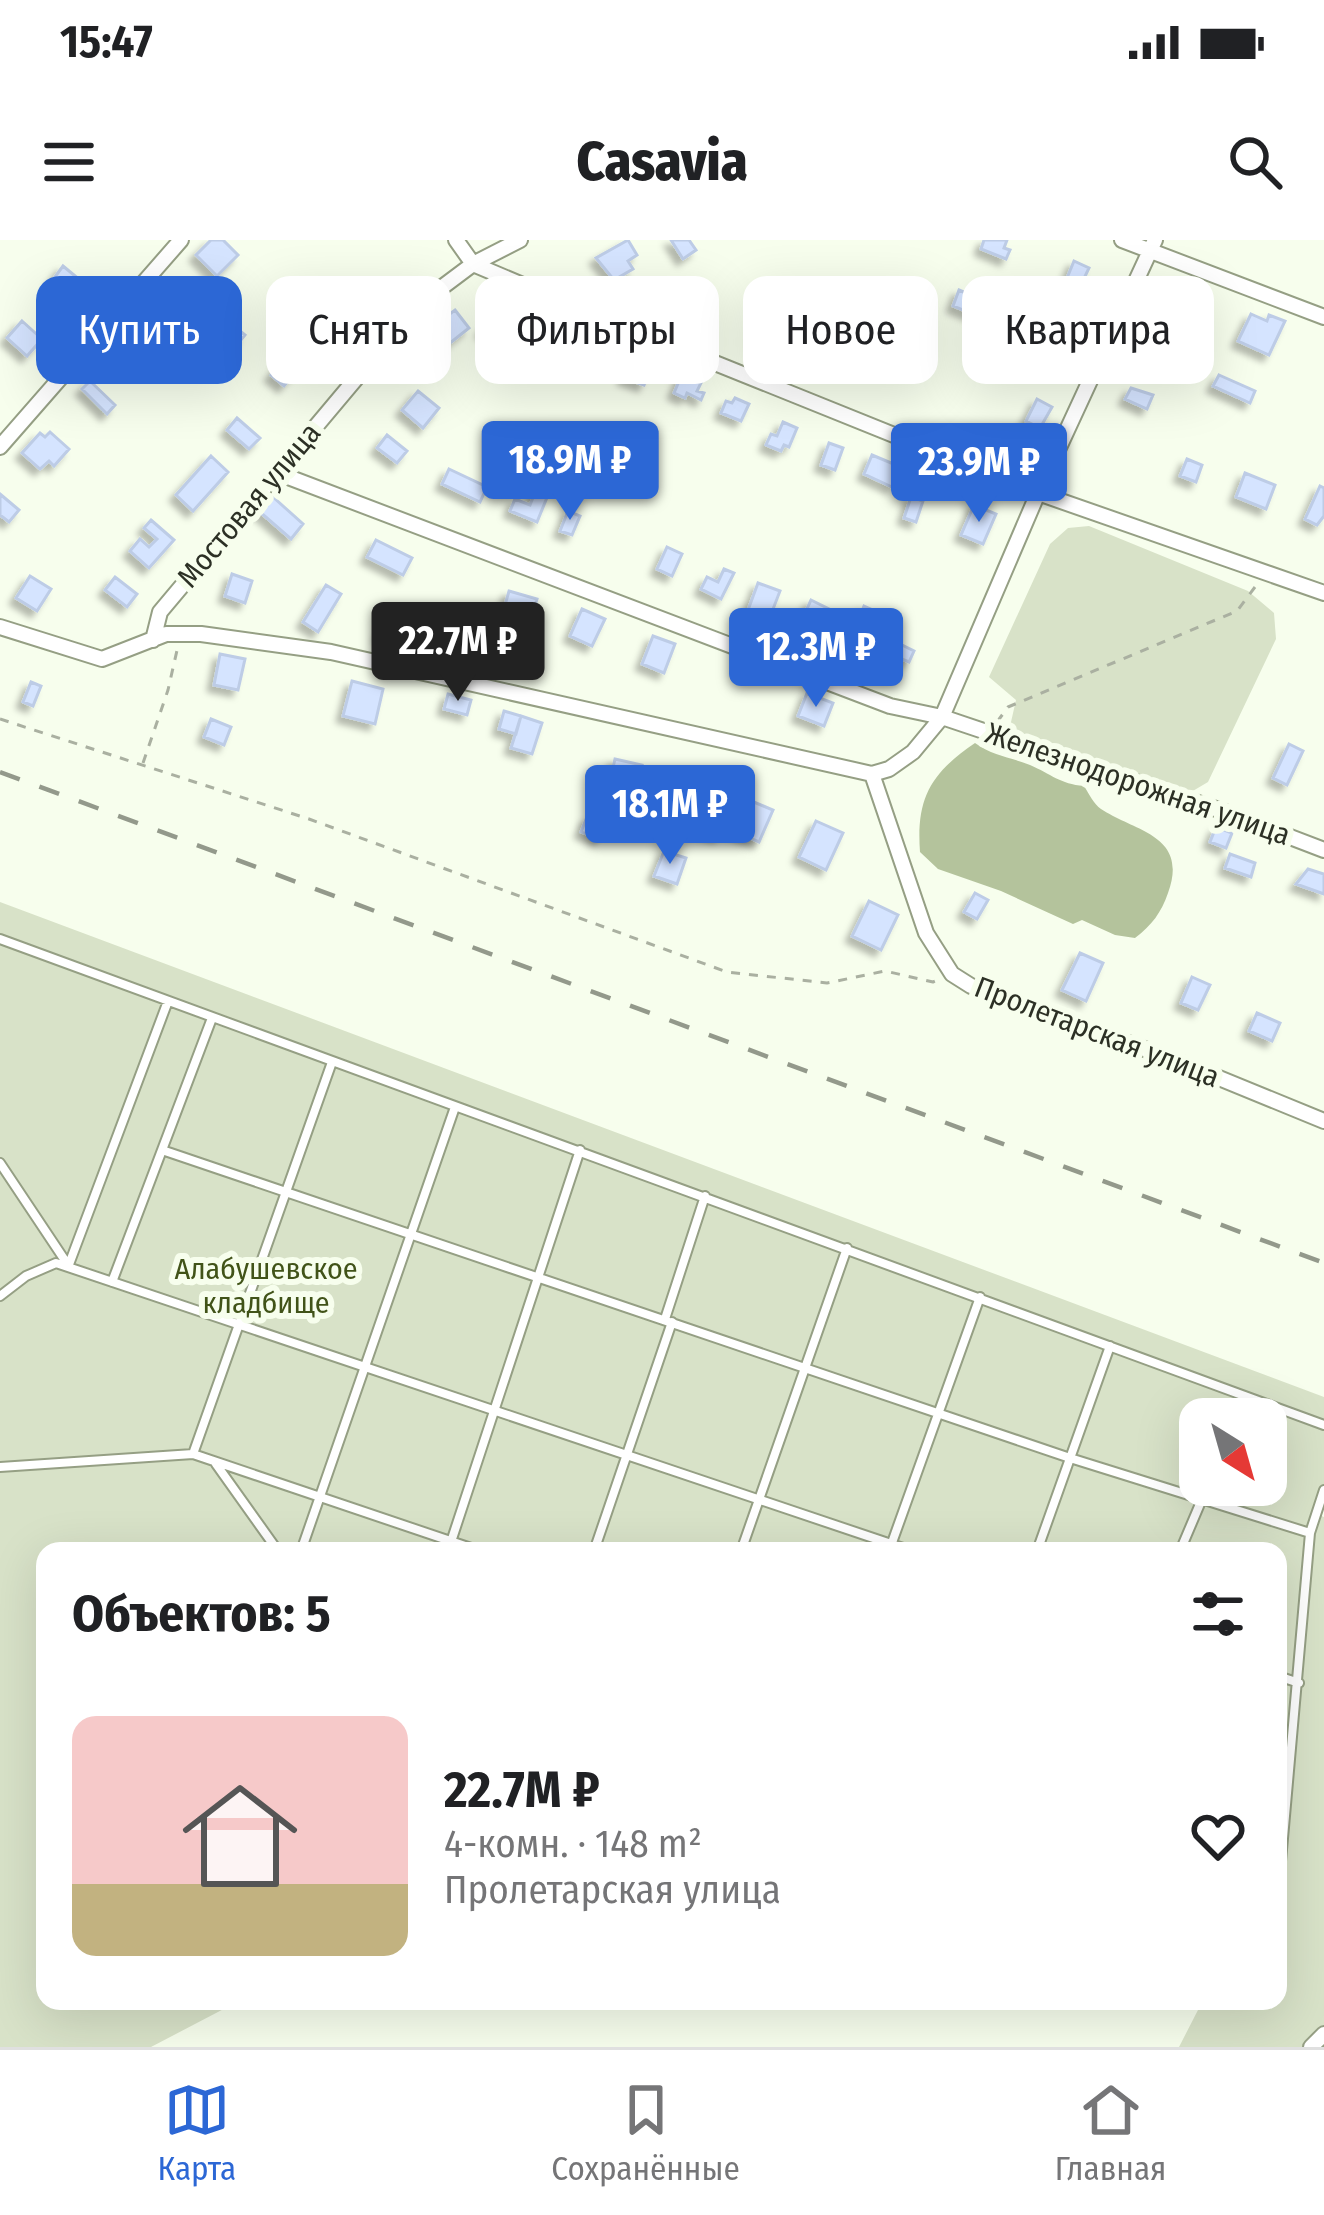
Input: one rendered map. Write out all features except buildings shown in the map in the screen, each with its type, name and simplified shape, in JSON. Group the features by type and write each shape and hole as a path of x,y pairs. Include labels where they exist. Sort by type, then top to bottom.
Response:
{"street":[{"path":"0,447 181,240"},
{"path":"456,240 472,263 1038,494 1324,593"},
{"name":"Мостовая улица","path":"153,640 160,613 417,306 472,263 520,240"},
{"path":"1122,240 1153,245 1324,317"},
{"path":"0,627 102,659 178,634 331,652 872,774 889,769 913,752 942,717 1153,245"},
{"name":"Железнодорожная улица","path":"275,472 890,706 942,717 1324,850"},
{"name":"Пролетарская улица","path":"872,774 926,933 952,974 971,986 1175,1060 1324,1121"},
{"path":"1312,2047 1324,2034"}],"lane":[{"path":"0,939 1324,1425"},
{"path":"68,1267 168,1001"},
{"path":"112,1282 212,1018"},
{"path":"194,1454 332,1062"},
{"path":"304,1542 455,1107"},
{"path":"162,1150 1179,1494"},
{"path":"451,1542 580,1150"},
{"path":"0,1163 68,1267"},
{"path":"597,1542 705,1196"},
{"path":"744,1542 847,1248"},
{"path":"0,1296 42,1266 56,1263 874,1542"},
{"path":"892,1542 980,1297"},
{"path":"1040,1542 1110,1346"},
{"path":"0,1467 194,1454 439,1542"},
{"path":"215,1463 272,1542"},
{"path":"1287,1774 1310,1534 1324,1490"},
{"path":"1184,1542 1199,1506"},
{"path":"1218,1506 1310,1534"},
{"path":"1287,1679 1299,1683"}],"path":[{"path":"989,733 1008,707 1237,611 1266,573"},
{"path":"142,765 169,690 178,634"},
{"path":"0,719 310,819 727,972 827,983 885,971 933,982 952,974"}],"green space":[{"path":"1089,526 1248,591 1274,613 1276,639 1208,782 1181,798 1016,733 1011,722 1016,700 989,677 1050,544 1068,528"},
{"name":"Алабушевское кладбище","path":"0,902 1324,1397 1324,1500 1319,1515 1324,1517 1324,2047 1179,2047 1198,2010 1287,2010 1287,1542 36,1542 36,2010 222,2010 151,2047 0,2047"}],"shaded area":[{"path":"975,743 1084,786 1101,809 1165,847 1173,874 1168,893 1159,913 1141,933 1135,938 1082,920 1073,924 938,869 920,852 921,816 930,788 947,765"}],"railway":[{"path":"0,772 1324,1263"}]}
